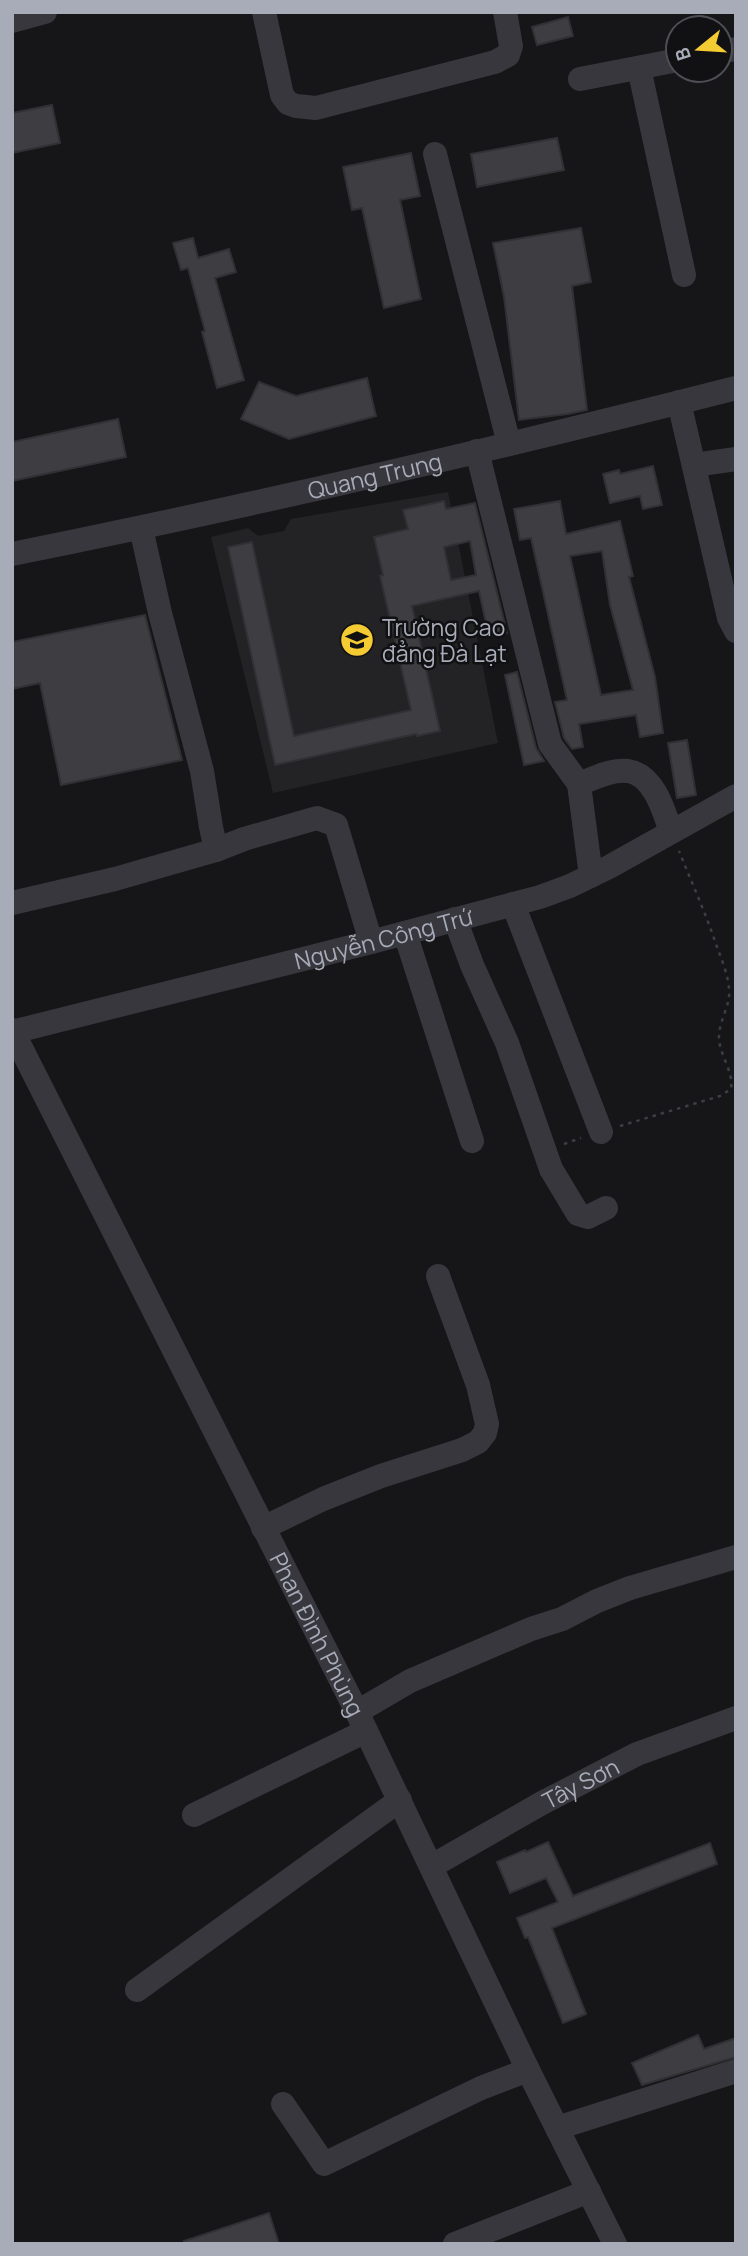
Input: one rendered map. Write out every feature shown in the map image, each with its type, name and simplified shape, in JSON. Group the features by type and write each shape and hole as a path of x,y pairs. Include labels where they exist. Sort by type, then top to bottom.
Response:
{"street":[{"path":"12,21 45,12"},
{"path":"264,12 282,95 288,103 304,109 356,99 495,62 508,55 511,46 505,12"},
{"path":"580,79 664,63"},
{"path":"639,68 684,275"},
{"path":"435,154 509,444"},
{"name":"Quang Trung","path":"12,554 141,528 509,444 736,388"},
{"path":"679,402 729,618 736,631"},
{"path":"477,451 550,744 579,784 591,876"},
{"path":"694,465 736,459"},
{"path":"141,528 160,613 202,771 216,850"},
{"path":"579,784 608,773 629,771 648,782 659,797 671,832"},
{"name":"Nguyễn Công Trứ","path":"12,1031 370,942 560,890 591,876 736,796"},
{"path":"12,903 116,879 317,818 335,824 370,942"},
{"path":"513,904 601,1132"},
{"path":"456,919 472,965 507,1043 551,1169 566,1198 578,1214 588,1217 606,1208"},
{"path":"404,933 471,1141"},
{"name":"Phan Đình Phùng","path":"12,1031 362,1721 528,2070 615,2244"},
{"path":"263,1528 369,1481 462,1450 478,1442 485,1433 487,1423 478,1385 438,1276"},
{"path":"194,1815 362,1721 410,1681 630,1588 736,1557"},
{"name":"Tây Sơn","path":"432,1866 542,1803 637,1754 736,1718"},
{"path":"137,1990 400,1800"},
{"path":"283,2104 324,2164 481,2088 528,2070"},
{"path":"557,2128 736,2071"},
{"path":"455,2244 589,2191"}],"path":[{"path":"544,1150 720,1096 731,1089 731,1077 719,1038 729,999 729,987 712,931 671,832"}],"shaded area":[{"name":"Trường Cao đẳng Đà Lạt","path":"448,492 498,743 273,793 211,537 248,528 258,536 284,531 291,519"}],"building":[{"path":"568,17 573,36 537,45 532,27"},
{"path":"52,105 60,143 12,153 12,113"},
{"path":"557,138 564,170 477,187 471,154"},
{"path":"411,153 420,196 400,200 421,299 384,308 362,208 352,210 343,167"},
{"path":"581,228 591,282 572,286 587,410 519,420 504,297 493,243"},
{"path":"193,238 198,258 229,249 236,272 215,278 244,380 217,388 188,268 181,270 173,243"},
{"path":"367,378 376,416 289,439 241,419 259,382 296,396"},
{"path":"118,419 126,457 12,481 12,442"},
{"path":"653,466 662,505 643,509 640,496 610,503 603,474 619,470 620,474"},
{"path":"444,501 446,509 475,503 507,633 489,637 479,591 412,606 440,731 275,765 228,547 252,542 294,736 411,710 380,576 383,575 374,537 408,529 403,510","holes":["470,541 476,575 451,580 444,547"]},
{"path":"560,501 566,534 620,521 633,576 629,577 655,677 663,733 640,737 636,715 579,724 583,747 572,749 564,738 555,702 567,700 531,538 520,540 514,509","holes":["602,551 610,605 633,690 601,695 570,556"]},
{"path":"145,615 182,760 61,785 40,683 12,689 12,642"},
{"path":"517,672 536,748 544,761 524,765 505,675"},
{"path":"687,740 696,795 677,798 668,743"},
{"path":"548,1842 573,1896 710,1843 717,1864 552,1928 586,2014 563,2023 528,1937 525,1938 517,1918 558,1902 546,1878 510,1893 497,1862"},
{"path":"698,2035 704,2049 736,2038 736,2057 642,2085 632,2063"},
{"path":"269,2213 279,2244 184,2244 184,2241"}],"place":[{"name":"Trường Cao đẳng Đà Lạt","path":"357,640"}]}
